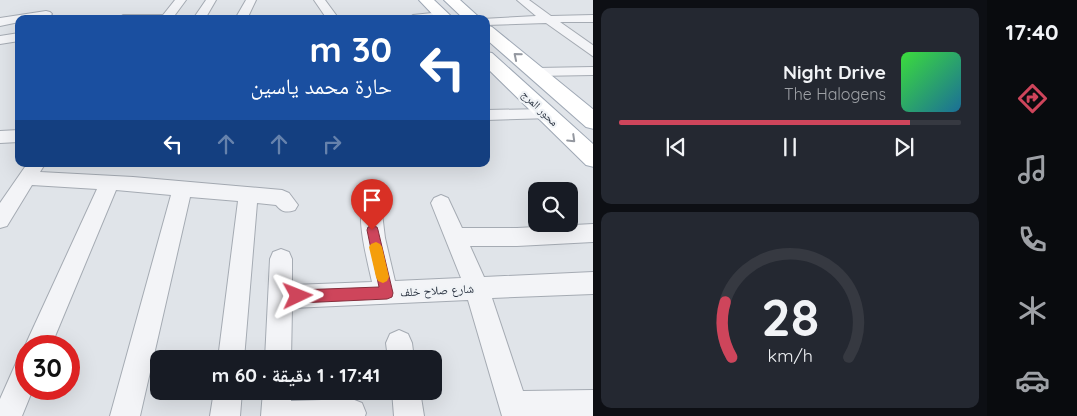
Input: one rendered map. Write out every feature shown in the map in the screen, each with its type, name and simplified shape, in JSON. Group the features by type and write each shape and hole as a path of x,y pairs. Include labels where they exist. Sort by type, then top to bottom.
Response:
{"main road":[{"path":"426,0 442,15"},
{"path":"451,0 468,15"},
{"name":"محور المرج","path":"490,33 593,122"},
{"name":"محور المرج","path":"490,61 593,159"}],"street":[{"path":"168,15 180,0"},
{"path":"202,15 211,0"},
{"path":"243,15 250,0"},
{"path":"319,0 330,15"},
{"path":"522,0 593,53"},
{"path":"46,15 51,1"},
{"path":"490,21 593,18"},
{"path":"0,22 15,20"},
{"path":"0,40 15,38"},
{"path":"536,72 593,71"},
{"path":"490,115 546,114"},
{"path":"0,137 15,136"},
{"path":"0,220 31,171 109,183 282,198 288,205"},
{"path":"43,335 109,183"},
{"path":"125,416 182,189"},
{"path":"232,350 248,195"},
{"path":"441,203 477,289 516,411 593,404"},
{"path":"371,204 378,260 387,293"},
{"path":"456,237 518,237 593,233"},
{"path":"278,350 281,259"},
{"name":"شارع صلاح خلف","path":"280,297 593,283"},
{"path":"7,416 15,398"},
{"path":"225,416 227,400"},
{"path":"276,416 277,400"},
{"path":"407,400 409,416"},
{"path":"286,416 352,413"}],"slow traffic":[{"path":"376,247 383,277"}],"route":[{"path":"298,296 387,293 372,230"}]}
